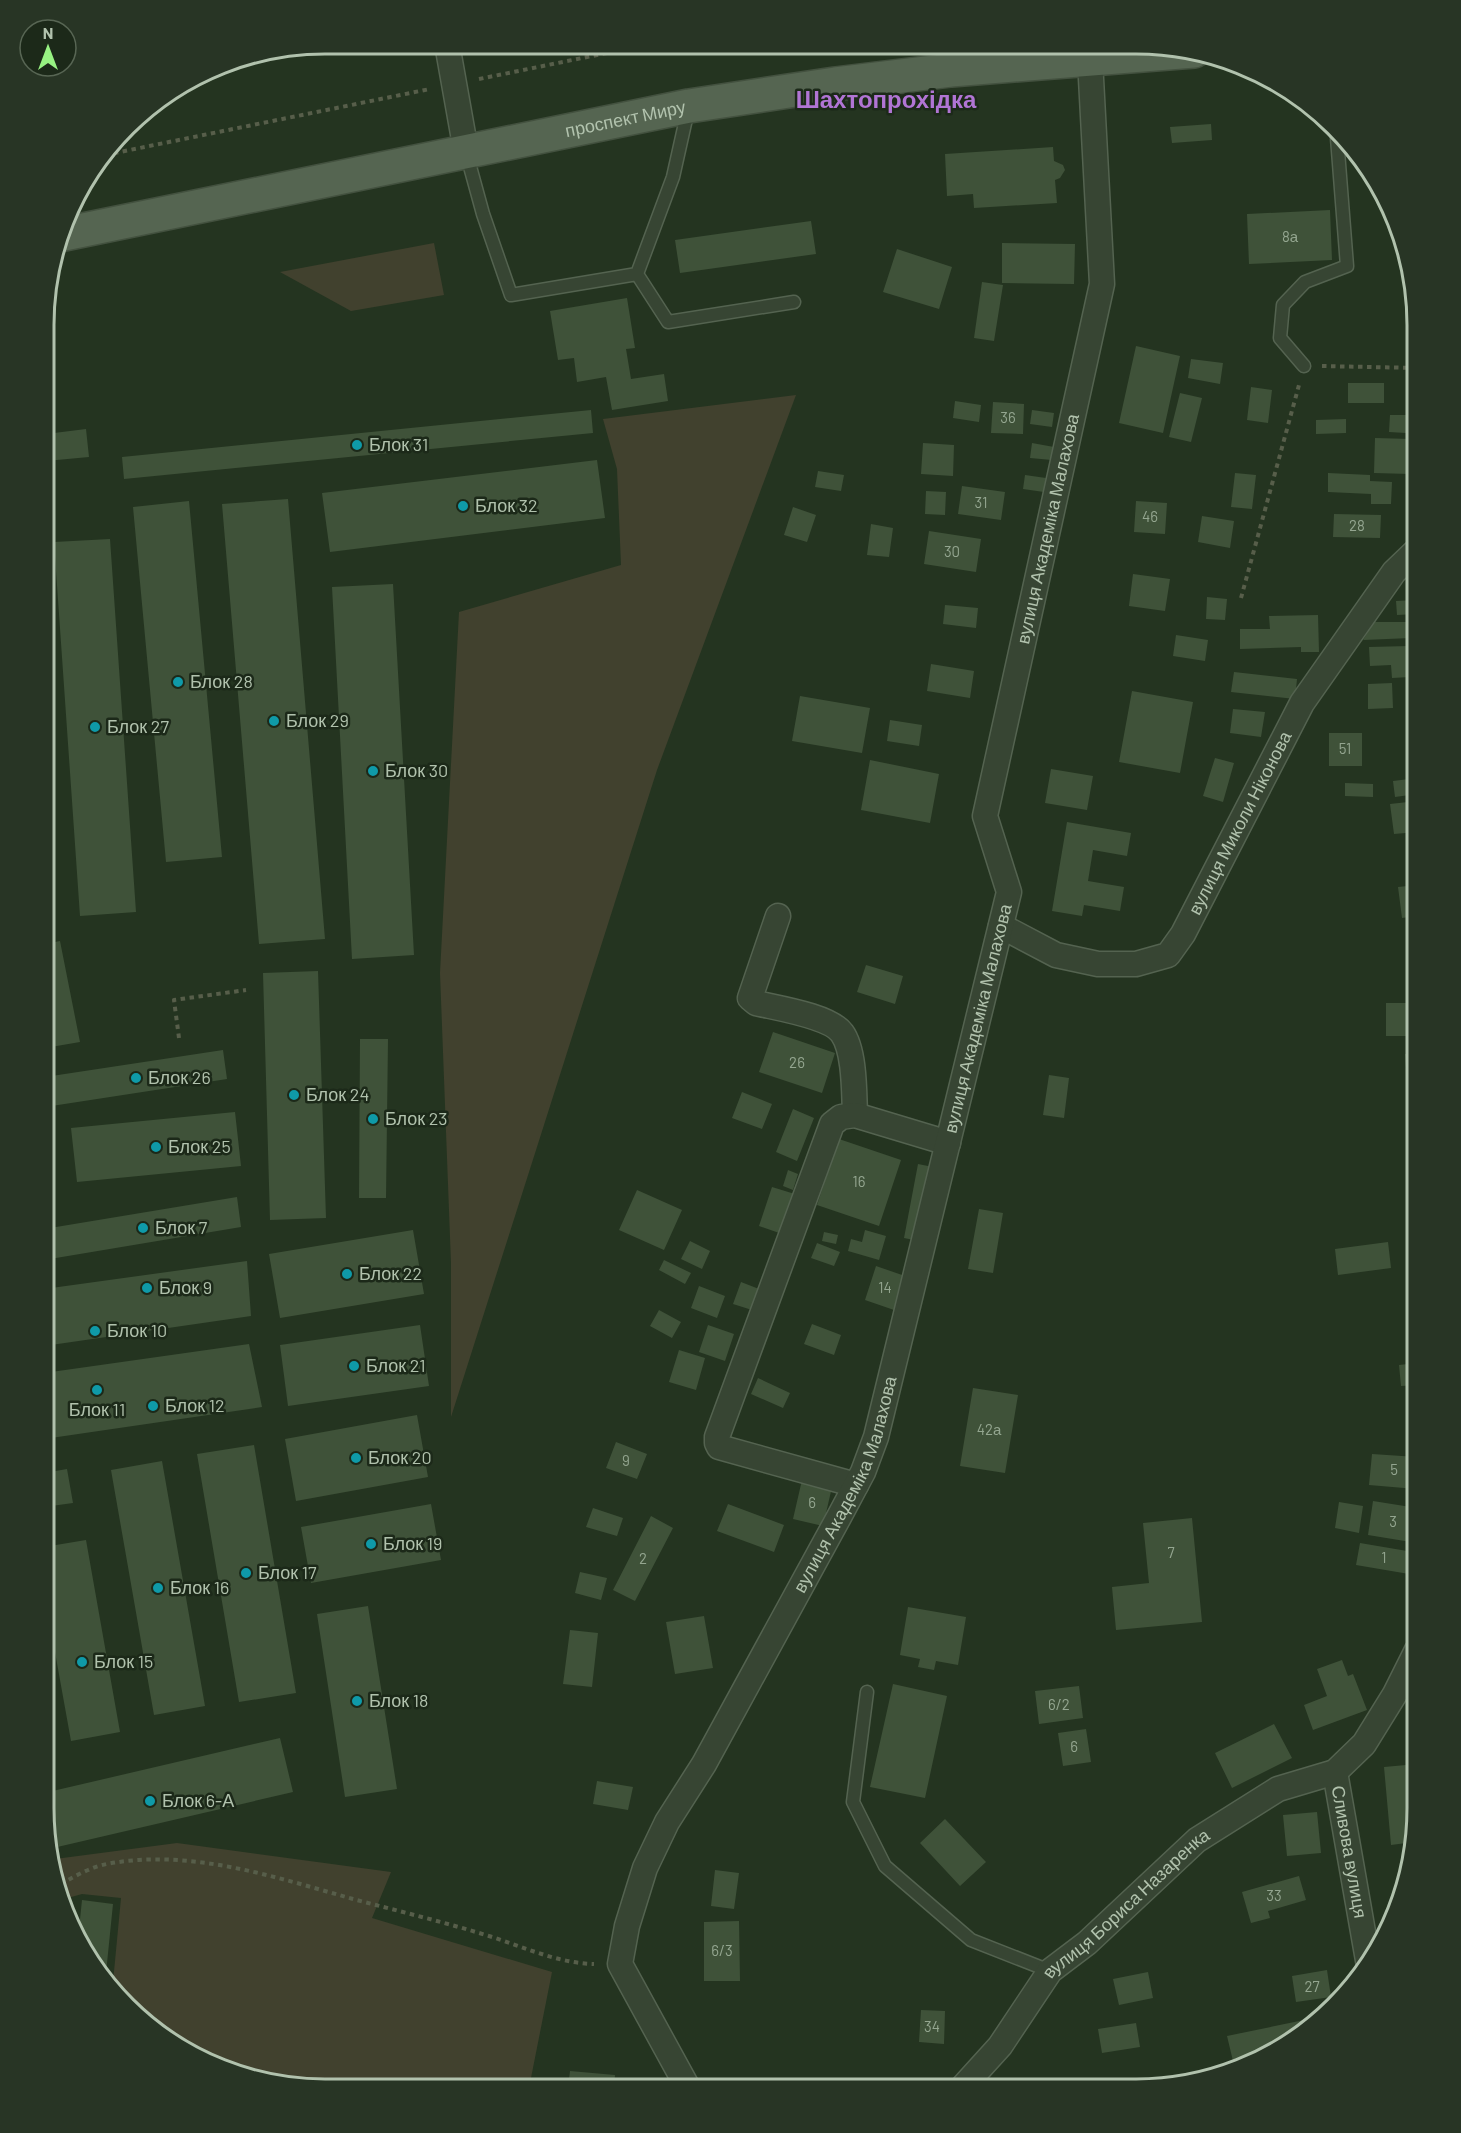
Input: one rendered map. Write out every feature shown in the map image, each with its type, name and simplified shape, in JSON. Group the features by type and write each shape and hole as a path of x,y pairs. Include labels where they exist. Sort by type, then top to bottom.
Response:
{"main road":[{"name":"проспект Миру","path":"70,233 689,106 835,84 951,70 1150,55"}],"street":[{"path":"448,54 466,151"},
{"name":"вулиця Академіка Малахова","path":"621,1964 627,1926 645,1868 667,1822 704,1764 856,1485 876,1437 1009,892 986,816 1102,284 1090,60"},
{"name":"вулиця Миколи Ніконова","path":"1001,926 1056,955 1098,964 1136,964 1168,955 1183,934 1302,703 1394,572 1407,560"},
{"path":"778,915 750,998 756,1003 824,1021 841,1031 848,1044 855,1115"},
{"path":"856,1485 719,1447 717,1437 832,1124 841,1117 855,1115 948,1143"},
{"path":"1335,1772 1364,1744 1407,1670"},
{"name":"Сливова вулиця","path":"1335,1772 1366,1951"},
{"name":"вулиця Бориса Назаренка","path":"970,2079 1000,2046 1050,1971 1087,1943 1197,1840 1278,1789 1335,1772"},
{"path":"621,1964 683,2079"}],"lane":[{"path":"637,274 673,177 689,106"},
{"path":"1304,366 1280,338 1283,305 1305,282 1347,266 1337,143"},
{"path":"466,151 483,214 511,296 637,274"},
{"path":"637,274 668,322 794,302"},
{"path":"867,1692 853,1802 885,1866 971,1940 1050,1971"}],"path":[{"path":"116,153 602,54"},
{"path":"1241,598 1304,366 1407,368"},
{"path":"179,1038 174,1000 246,990"},
{"path":"64,1882 106,1864 149,1860 196,1862 282,1879 489,1936 551,1958 586,1963 621,1964"}],"green space":[{"path":"434,243 444,295 351,311 280,272"},
{"path":"796,395 657,770 451,1417 451,1263 440,973 459,612 621,565 617,469 603,419"},
{"path":"177,1843 391,1872 372,1918 552,1972 531,2079 289,2077 238,2065 205,2051 189,2043 146,2012 113,1977 121,1898 82,1894 69,1898 59,1859"}],"building":[{"path":"1211,124 1212,140 1172,143 1170,127"},
{"path":"1053,147 1054,161 1063,165 1065,170 1060,178 1055,180 1057,203 974,208 973,194 947,196 945,154"},
{"path":"1330,210 1332,260 1249,264 1247,214"},
{"path":"811,221 816,254 680,273 675,240"},
{"path":"1002,243 1075,244 1074,284 1002,283"},
{"path":"897,249 952,267 939,309 883,292"},
{"path":"982,282 1003,285 994,341 974,338"},
{"path":"627,298 635,348 626,349 631,379 664,374 668,401 612,410 606,377 577,382 574,358 558,360 550,311"},
{"path":"1136,346 1180,356 1163,433 1119,423"},
{"path":"1191,359 1223,363 1220,384 1188,378"},
{"path":"1348,383 1384,383 1384,403 1348,403"},
{"path":"1251,387 1272,390 1268,423 1247,420"},
{"path":"1180,393 1202,398 1191,442 1169,437"},
{"path":"955,401 981,405 979,422 953,418"},
{"path":"993,402 1024,404 1023,434 991,433"},
{"name":"Блок 31","path":"591,410 593,433 124,479 122,457"},
{"path":"1032,410 1054,413 1052,427 1030,424"},
{"path":"1390,415 1406,415 1406,433 1389,432"},
{"path":"1346,419 1346,433 1316,434 1316,420"},
{"path":"86,429 89,457 54,460 54,433"},
{"path":"1375,438 1407,439 1407,474 1374,473"},
{"path":"923,443 954,445 953,476 921,474"},
{"path":"1032,443 1054,447 1052,460 1030,458"},
{"name":"Блок 32","path":"597,460 605,518 330,552 322,493"},
{"path":"818,471 844,475 841,491 815,487"},
{"path":"1235,473 1256,475 1252,509 1231,507"},
{"path":"1328,473 1370,475 1370,481 1392,482 1391,504 1371,504 1371,494 1328,492"},
{"path":"1025,475 1046,478 1044,492 1023,489"},
{"path":"962,486 1005,492 1001,520 958,514"},
{"path":"926,491 946,492 945,515 925,514"},
{"name":"Блок 29","path":"288,499 325,939 259,944 222,504"},
{"name":"Блок 28","path":"189,501 222,857 166,862 133,507"},
{"path":"1136,501 1167,503 1165,534 1134,532"},
{"path":"793,507 816,515 807,542 784,535"},
{"path":"1334,514 1381,515 1380,538 1333,537"},
{"path":"1202,516 1234,521 1230,548 1198,542"},
{"path":"871,524 893,528 889,557 867,555"},
{"path":"929,531 981,539 976,572 924,564"},
{"name":"Блок 27","path":"110,539 136,912 80,916 54,542"},
{"path":"1133,574 1170,579 1165,611 1129,606"},
{"name":"Блок 30","path":"393,584 414,955 352,959 332,587"},
{"path":"1207,597 1227,599 1225,620 1206,619"},
{"path":"1407,600 1407,614 1397,615 1396,601"},
{"path":"945,605 978,608 976,628 943,624"},
{"path":"1318,615 1319,652 1301,652 1301,647 1240,649 1240,629 1270,629 1269,616"},
{"path":"1374,622 1407,622 1407,638 1363,640"},
{"path":"1176,635 1208,640 1205,661 1173,656"},
{"path":"1407,646 1407,677 1392,678 1391,665 1370,666 1369,647"},
{"path":"931,664 974,671 970,698 927,691"},
{"path":"1234,672 1297,679 1295,699 1231,692"},
{"path":"1392,683 1393,708 1368,709 1368,684"},
{"path":"1132,691 1193,702 1180,773 1119,762"},
{"path":"800,696 870,708 862,753 792,741"},
{"path":"1233,709 1265,712 1261,737 1230,733"},
{"path":"890,720 922,725 919,746 887,741"},
{"path":"1329,733 1362,733 1362,766 1329,766"},
{"path":"1215,758 1234,763 1223,802 1203,796"},
{"path":"870,760 939,774 930,823 861,810"},
{"path":"1051,769 1093,776 1087,810 1045,803"},
{"path":"1407,779 1407,795 1395,797 1393,781"},
{"path":"1345,783 1373,784 1373,797 1345,796"},
{"path":"1407,802 1407,833 1394,834 1390,804"},
{"path":"1067,822 1131,833 1127,856 1093,850 1088,881 1124,887 1120,911 1084,905 1082,916 1052,911"},
{"path":"1407,886 1407,917 1402,918 1398,887"},
{"path":"60,941 80,1042 54,1046 54,942"},
{"path":"866,965 903,976 895,1004 857,992"},
{"name":"Блок 24","path":"318,971 326,1218 270,1220 263,973"},
{"path":"1386,1003 1407,1003 1407,1036 1386,1036"},
{"path":"773,1032 835,1053 822,1093 759,1072"},
{"name":"Блок 23","path":"360,1039 388,1039 386,1198 359,1198"},
{"name":"Блок 26","path":"223,1050 227,1079 54,1106 54,1076"},
{"path":"1405,1054 1407,1054 1407,1081"},
{"path":"1049,1075 1069,1078 1064,1118 1043,1115"},
{"path":"742,1092 772,1104 762,1129 732,1118"},
{"path":"793,1109 814,1118 797,1161 776,1152"},
{"name":"Блок 25","path":"235,1112 241,1166 77,1182 71,1128"},
{"path":"839,1139 901,1160 879,1226 817,1205"},
{"path":"918,1164 933,1167 919,1241 904,1238"},
{"path":"788,1170 798,1174 793,1190 783,1186"},
{"path":"772,1187 798,1195 785,1235 759,1226"},
{"path":"637,1190 682,1210 664,1250 619,1230"},
{"name":"Блок 7","path":"237,1197 241,1227 54,1258 54,1227"},
{"path":"979,1209 1003,1213 993,1273 968,1269"},
{"name":"Блок 22","path":"413,1230 424,1294 280,1318 269,1254"},
{"path":"865,1230 886,1236 879,1260 848,1251 851,1239 862,1242"},
{"path":"824,1232 838,1235 836,1244 822,1241"},
{"path":"690,1241 710,1251 702,1269 681,1259"},
{"path":"1388,1242 1391,1268 1338,1275 1335,1249"},
{"path":"817,1243 840,1252 834,1266 811,1258"},
{"path":"664,1260 691,1273 685,1284 659,1270"},
{"path":"247,1261 251,1316 54,1345 54,1288"},
{"path":"876,1266 905,1276 894,1310 865,1300"},
{"path":"741,1282 759,1289 752,1310 733,1304"},
{"path":"699,1286 725,1296 717,1318 691,1308"},
{"path":"659,1310 681,1322 672,1338 650,1326"},
{"path":"812,1324 841,1335 834,1355 804,1344"},
{"name":"Блок 21","path":"420,1325 429,1386 288,1406 280,1345"},
{"path":"708,1325 734,1334 725,1361 699,1352"},
{"path":"249,1344 262,1407 54,1438 54,1372"},
{"path":"679,1350 705,1358 696,1390 669,1382"},
{"path":"1407,1364 1407,1386 1401,1386 1399,1365"},
{"path":"758,1378 790,1393 783,1408 751,1394"},
{"path":"973,1388 1018,1395 1005,1473 960,1466"},
{"name":"Блок 20","path":"417,1415 428,1477 296,1501 285,1439"},
{"path":"616,1442 647,1454 637,1479 606,1468"},
{"name":"Блок 17","path":"254,1445 296,1693 239,1702 197,1454"},
{"path":"1372,1454 1407,1456 1407,1488 1369,1485"},
{"name":"Блок 16","path":"162,1461 205,1706 154,1715 111,1470"},
{"path":"67,1469 73,1503 54,1506 54,1471"},
{"path":"802,1480 832,1487 823,1526 793,1519"},
{"path":"1373,1501 1407,1506 1407,1541 1368,1535"},
{"path":"1339,1502 1363,1506 1359,1533 1335,1528"},
{"name":"Блок 19","path":"431,1504 441,1560 311,1583 301,1527"},
{"path":"728,1504 784,1525 774,1552 717,1531"},
{"path":"593,1508 623,1518 617,1536 586,1527"},
{"path":"651,1516 673,1528 635,1601 613,1590"},
{"path":"1192,1518 1202,1622 1116,1630 1112,1587 1149,1583 1143,1523"},
{"name":"Блок 15","path":"86,1540 120,1732 71,1741 54,1647 54,1545"},
{"path":"1360,1543 1407,1551 1407,1574 1356,1565"},
{"path":"580,1572 607,1578 601,1600 575,1593"},
{"name":"Блок 18","path":"368,1606 397,1789 345,1797 317,1614"},
{"path":"908,1607 966,1617 958,1665 936,1661 934,1670 918,1667 920,1659 900,1655"},
{"path":"704,1616 713,1668 675,1674 666,1622"},
{"path":"570,1630 598,1633 592,1687 563,1684"},
{"path":"1342,1660 1348,1676 1353,1674 1367,1710 1313,1730 1304,1705 1327,1696 1317,1669"},
{"path":"893,1684 947,1696 925,1798 870,1787"},
{"path":"1079,1686 1083,1718 1039,1724 1035,1691"},
{"path":"1274,1724 1292,1758 1232,1788 1215,1753"},
{"path":"1086,1729 1091,1762 1063,1766 1058,1733"},
{"name":"Блок 6-А","path":"280,1738 293,1792 57,1847 54,1791"},
{"path":"1407,1765 1405,1843 1391,1845 1384,1767"},
{"path":"597,1781 633,1787 628,1810 593,1804"},
{"path":"1317,1812 1321,1853 1287,1856 1283,1815"},
{"path":"945,1819 986,1862 960,1886 920,1843"},
{"path":"715,1870 739,1873 734,1909 711,1906"},
{"path":"1299,1876 1306,1900 1268,1911 1270,1918 1251,1923 1242,1892"},
{"path":"82,1900 113,1904 106,1968 90,1944 80,1923"},
{"path":"739,1921 740,1981 704,1981 704,1922"},
{"path":"1327,1970 1331,1997 1296,2002 1292,1976"},
{"path":"1148,1972 1153,1998 1119,2005 1113,1979"},
{"path":"921,2010 945,2011 944,2044 919,2042"},
{"path":"1304,2020 1272,2043 1233,2061 1227,2036"},
{"path":"1136,2023 1140,2047 1102,2053 1098,2029"},
{"path":"570,2071 615,2075 615,2079 569,2079"}],"place":[{"name":"Блок 31","path":"357,445"},
{"name":"Блок 32","path":"463,506"},
{"name":"Блок 28","path":"178,682"},
{"name":"Блок 29","path":"274,721"},
{"name":"Блок 27","path":"95,727"},
{"name":"Блок 30","path":"373,771"},
{"name":"Блок 26","path":"136,1078"},
{"name":"Блок 24","path":"294,1095"},
{"name":"Блок 23","path":"373,1119"},
{"name":"Блок 25","path":"156,1147"},
{"name":"Блок 7","path":"143,1228"},
{"name":"Блок 22","path":"347,1274"},
{"name":"Блок 9","path":"147,1288"},
{"name":"Блок 10","path":"95,1331"},
{"name":"Блок 21","path":"354,1366"},
{"name":"Блок 11","path":"97,1390"},
{"name":"Блок 12","path":"153,1406"},
{"name":"Блок 20","path":"356,1458"},
{"name":"Блок 19","path":"371,1544"},
{"name":"Блок 17","path":"246,1573"},
{"name":"Блок 16","path":"158,1588"},
{"name":"Блок 15","path":"82,1662"},
{"name":"Блок 18","path":"357,1701"},
{"name":"Блок 6-А","path":"150,1801"}],"district":[{"name":"Шахтопрохідка","path":"886,100"}]}
